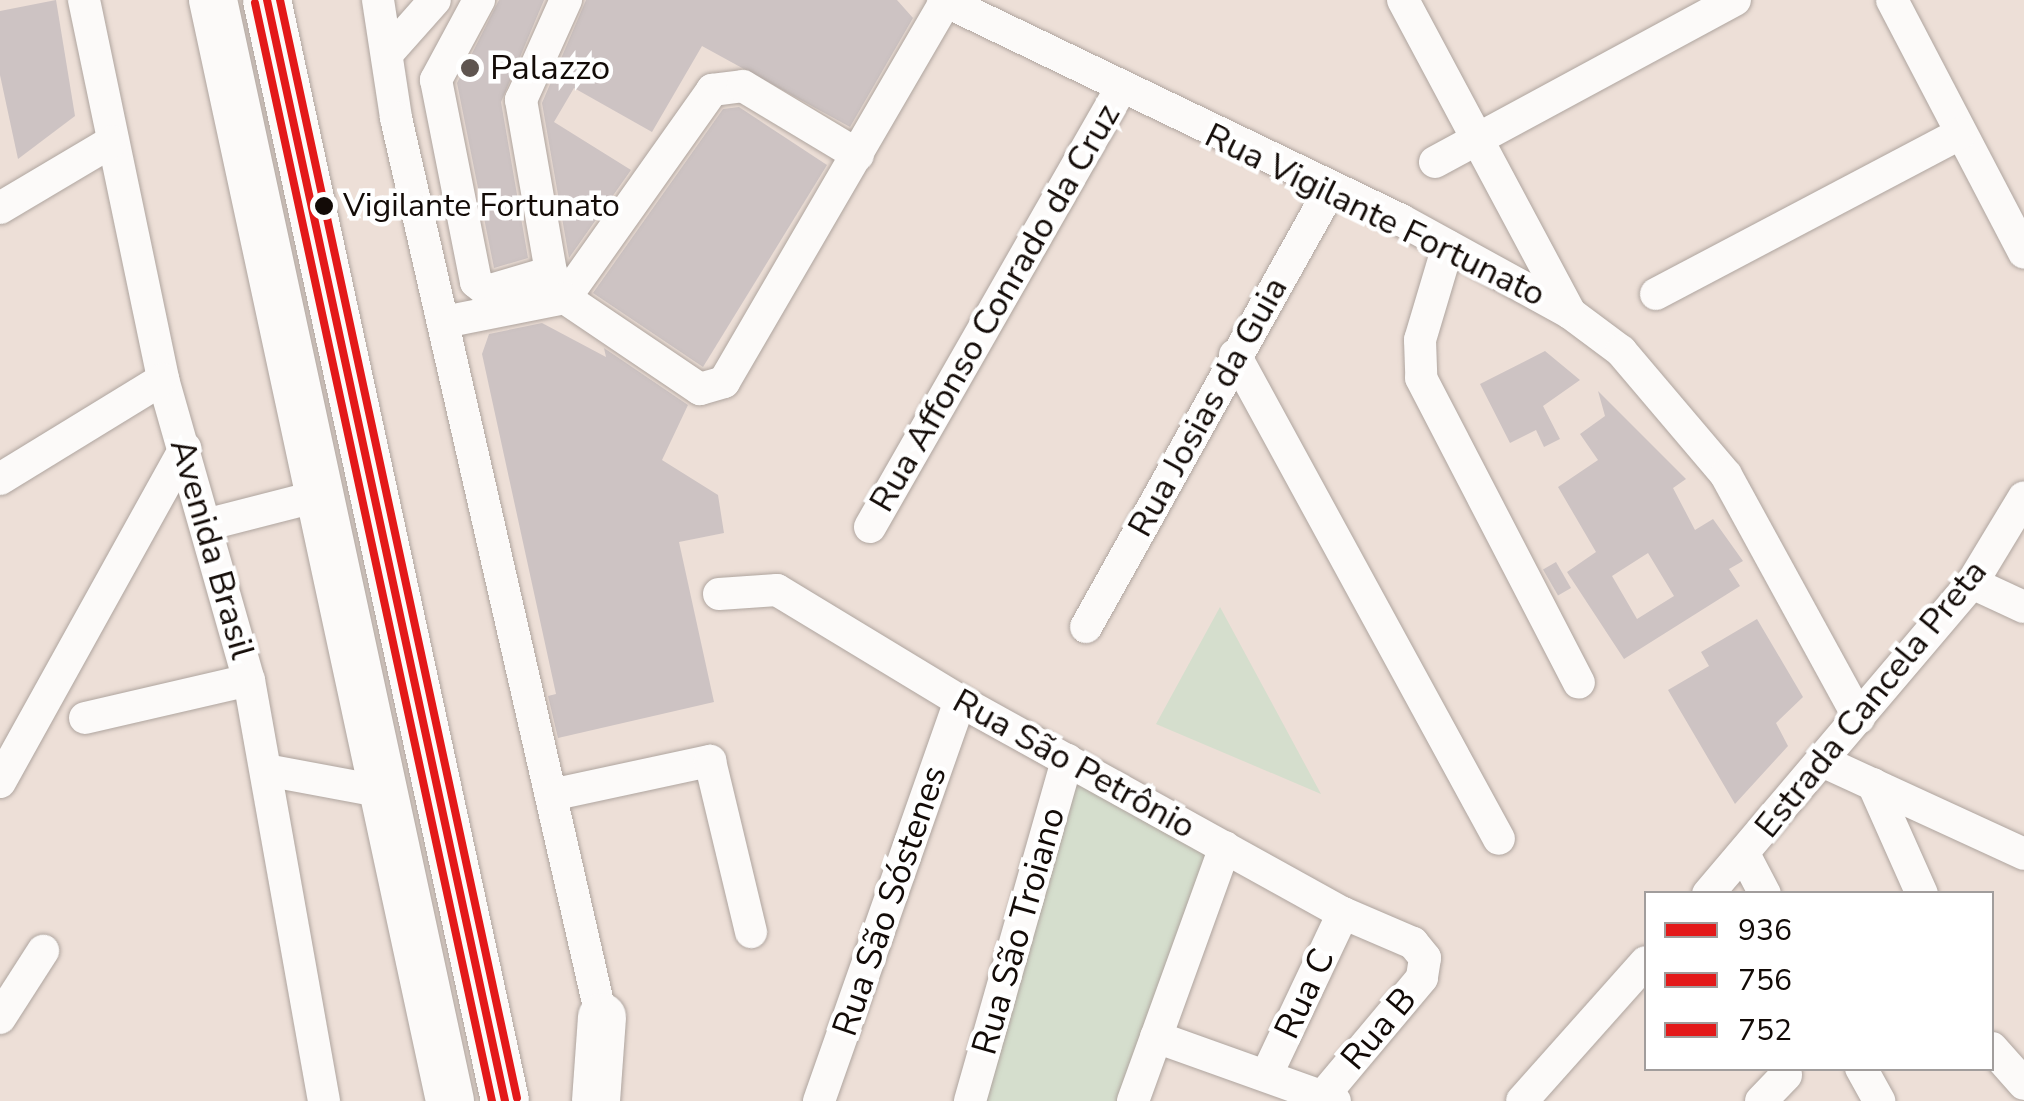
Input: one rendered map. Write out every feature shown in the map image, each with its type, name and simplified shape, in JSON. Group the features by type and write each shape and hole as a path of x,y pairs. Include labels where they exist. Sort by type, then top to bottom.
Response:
{"highway":[{"path":"214,0 450,1101"},
{"path":"268,0 504,1101"},
{"path":"596,1101 602,1017"}],"street":[{"name":"Avenida Brasil","path":"84,0 163,379 209,524 249,680 324,1101"},
{"path":"431,0 382,28 618,1101"},
{"path":"479,0 436,80 476,282 487,291 551,272 521,100 566,0"},
{"path":"1403,0 1480,136 1570,313"},
{"path":"1435,162 1735,0"},
{"path":"1892,0 2022,245"},
{"path":"566,298 700,389 724,382 945,1"},
{"name":"Rua Vigilante Fortunato","path":"945,1 1120,90 1448,246 1570,313 1621,351 1726,475 1859,718"},
{"path":"444,322 566,298 712,90 744,86 858,155"},
{"name":"Rua Affonso Conrado da Cruz","path":"870,528 1120,90"},
{"path":"1656,294 1960,134"},
{"path":"0,208 113,141"},
{"name":"Rua Josias da Guia","path":"1086,627 1331,188"},
{"path":"1448,246 1420,340 1421,378 1579,683"},
{"path":"1235,356 1499,839"},
{"path":"0,479 163,379"},
{"path":"0,782 184,448"},
{"path":"209,524 318,496"},
{"name":"Estrada Cancela Preta","path":"1711,891 1972,583 2024,497"},
{"path":"1972,583 2024,607"},
{"name":"Rua São Petrônio","path":"719,594 777,590 960,701 1344,913 1413,943 1425,958"},
{"path":"85,718 249,680"},
{"name":"Rua São Sóstenes","path":"820,1101 960,701"},
{"name":"Rua São Troiano","path":"970,1101 1067,760"},
{"path":"552,795 710,761 751,932"},
{"path":"1822,761 2024,854"},
{"path":"266,770 384,792"},
{"path":"1873,784 1921,891"},
{"path":"1133,1101 1225,847"},
{"path":"1744,854 1763,891"},
{"name":"Rua C","path":"1267,1074 1344,913"},
{"path":"0,1018 42,952"},
{"name":"Rua B","path":"1329,1099 1422,978 1425,958"},
{"path":"1522,1101 1644,964"},
{"path":"1156,1037 1329,1099"},
{"path":"1994,1050 2024,1084"},
{"path":"1864,1071 1879,1101"},
{"path":"1761,1101 1786,1075"}],"green space":[{"path":"1220,607 1321,794 1156,724"},
{"path":"1076,777 1217,847 1127,1101 978,1101"}],"building":[{"path":"56,0 75,116 18,159 0,75 0,11"},
{"path":"499,0 544,0 501,102 528,258 494,268 457,83"},
{"path":"586,0 897,0 913,18 850,127 702,46 652,132 574,88 554,122 631,170 569,258 542,103"},
{"path":"739,107 827,165 703,367 593,293 723,109"},
{"path":"542,323 606,357 604,348 688,405 662,460 718,495 724,533 679,542 714,702 558,738 548,696 556,694 482,354 489,334"},
{"path":"1545,351 1580,380 1543,406 1560,439 1544,447 1536,430 1510,443 1480,384"},
{"path":"1598,391 1686,479 1673,488 1695,530 1713,519 1743,561 1729,569 1740,586 1624,659 1567,572 1596,552 1558,487 1598,460 1580,434 1605,416","holes":["1648,553 1674,596 1637,619 1612,576"]},
{"path":"1556,562 1571,588 1558,595 1543,570"},
{"path":"1757,619 1803,697 1776,723 1788,746 1735,804 1668,690 1709,666 1701,652"}],"transit line":[{"name":"936","path":"267,0 505,1101"},
{"name":"752","path":"280,0 517,1098"},
{"name":"756","path":"255,3 492,1101"}],"place":[{"name":"Palazzo","path":"470,68"},
{"name":"Vigilante Fortunato","path":"324,206"}]}
